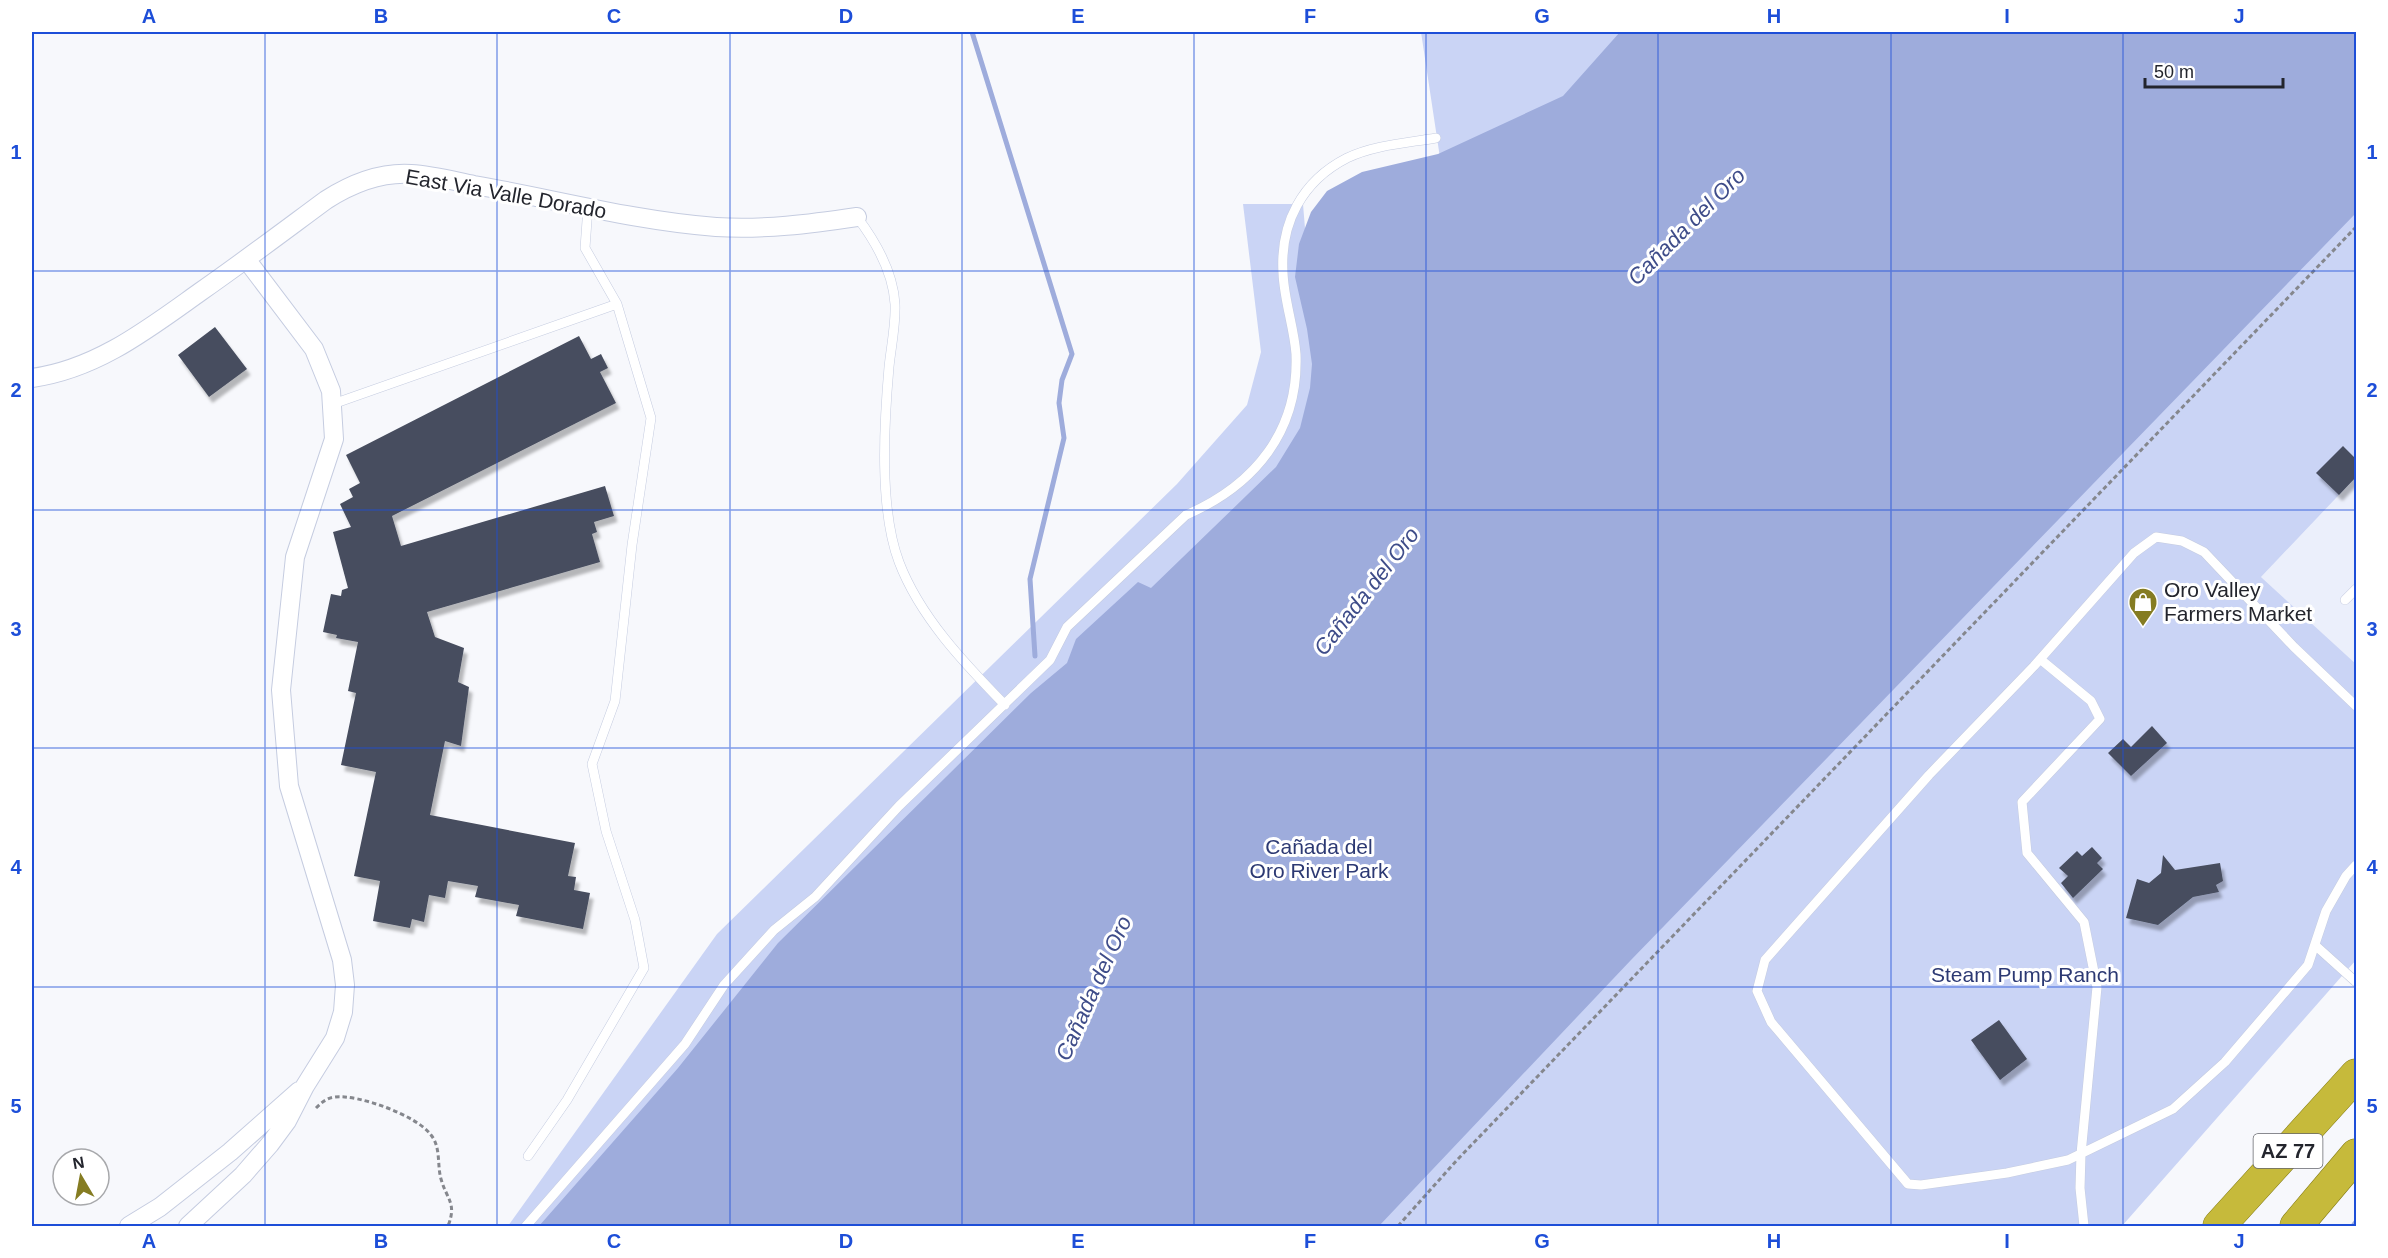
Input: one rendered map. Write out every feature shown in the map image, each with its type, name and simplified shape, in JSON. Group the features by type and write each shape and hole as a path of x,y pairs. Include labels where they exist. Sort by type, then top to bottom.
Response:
{"highway":[{"name":"AZ 77","path":"2219,1227 2356,1075"},
{"name":"AZ 77","path":"2296,1227 2356,1155"}],"street":[{"name":"East Via Valle Dorado","path":"32,378 73,369 105,355 139,335 345,188 366,179 410,174 635,216 716,227 812,224 856,217"},
{"path":"188,1227 243,1174 287,1121 305,1086 335,1038 343,1012 345,985 342,960 289,786 280,690 295,557 334,439 333,404 331,392 314,350 246,259"},
{"path":"129,1227 160,1207 230,1152 305,1086"}],"lane":[{"path":"526,1227 685,1044 724,985 774,930 814,897 899,806 1050,660 1067,627 1186,514 1210,505 1229,492 1266,457 1278,439 1288,416 1296,374 1296,352 1282,274 1283,253 1293,212 1302,195 1328,170 1348,157 1375,148 1436,138"},
{"path":"528,1156 567,1100 644,968 635,920 606,831 592,764 615,700 632,545 651,418 617,304 585,248 588,206"},
{"path":"856,217 874,238 888,270 895,303 886,402 886,504 898,561 917,602 1005,705"},
{"path":"333,404 617,304"},
{"path":"2356,706 2294,647 2204,552 2182,541 2156,537 2134,553 2040,659 1929,775 1765,960 1757,991 1771,1022 1908,1184 1929,1185 2007,1173 2068,1160 2173,1109 2224,1062 2308,965 2326,911 2346,876 2356,865"},
{"path":"2345,600 2356,589"},
{"path":"2040,659 2091,701 2100,719 2022,802 2027,853 2085,922 2097,987 2081,1154 2080,1188 2084,1227"},
{"path":"2316,946 2356,982"}],"path":[{"path":"1398,1227 1465,1151 2356,227"},
{"path":"310,1116 324,1100 344,1096 390,1109 426,1128 434,1137 441,1179 451,1200 452,1217 448,1227"}],"shaded area":[{"path":"2356,477 2356,664 2261,577"}],"green space":[{"name":"Cañada del Oro River Park","path":"1421,32 2356,32 2356,477 2261,577 2356,664 2356,960 2122,1226 508,1226 717,934 1177,484 1247,405 1261,352 1243,204 1303,204 1323,447 1463,310"}],"water":[{"name":"Cañada del Oro River Park","path":"1620,32 2356,32 2356,213 1631,960 1379,1226 539,1226 678,1068 778,943 1031,693 1067,663 1076,639 1138,582 1151,588 1276,467 1300,428 1310,388 1312,364 1307,329 1295,277 1299,244 1311,212 1327,191 1362,172 1438,154 1563,96"}],"building":[{"path":"215,327 247,369 209,397 178,355"},
{"path":"579,336 591,359 601,354 608,368 600,372 616,403 392,516 401,546 605,486 614,516 594,522 597,532 592,534 600,562 427,612 435,637 464,648 458,682 469,687 461,746 445,741 430,815 575,843 568,876 576,877 574,890 590,893 583,929 516,916 519,905 475,897 478,886 448,881 445,898 429,895 424,922 412,919 410,928 373,921 380,881 354,876 376,772 341,765 356,693 348,691 358,642 336,638 337,635 323,632 331,594 341,596 342,590 348,588 333,532 351,527 340,504 353,497 349,489 360,483 346,455"},
{"path":"2343,446 2356,459 2356,477 2339,495 2316,473"},
{"path":"2152,726 2167,743 2131,776 2108,753 2123,739 2131,747"},
{"path":"2092,847 2102,858 2097,863 2103,869 2073,898 2061,883 2068,876 2059,868 2077,851 2082,856"},
{"path":"2163,855 2175,870 2220,863 2223,881 2216,885 2219,892 2193,897 2158,925 2126,918 2137,879 2149,883 2161,873"},
{"path":"1999,1020 2027,1059 2000,1080 1971,1040"}],"waterway":[{"path":"972,32 1072,354 1062,380 1059,403 1064,438 1030,579 1035,656"},
{"path":"2353,1226 2356,1222"}],"place":[{"name":"Oro Valley Farmers Market","path":"2143,628"}],"water label":[{"name":"Cañada del Oro","path":"1686,226"},
{"name":"Cañada del Oro","path":"1366,591"},
{"name":"Cañada del Oro","path":"1093,988"}],"park label":[{"name":"Steam Pump Ranch","path":"2025,975"}]}
